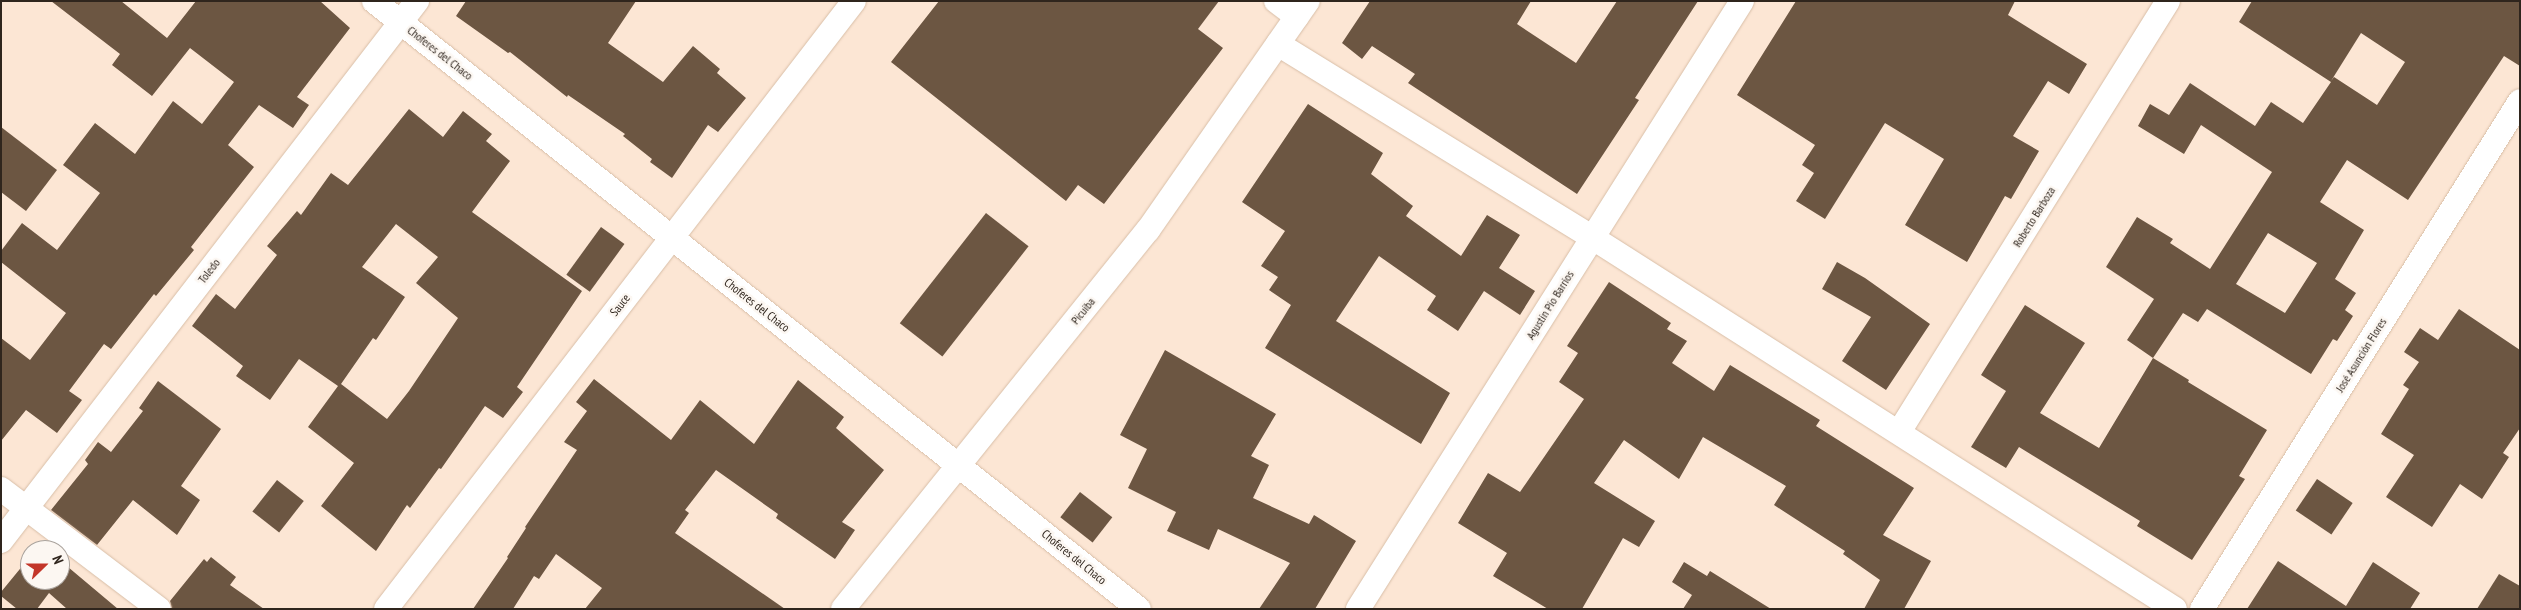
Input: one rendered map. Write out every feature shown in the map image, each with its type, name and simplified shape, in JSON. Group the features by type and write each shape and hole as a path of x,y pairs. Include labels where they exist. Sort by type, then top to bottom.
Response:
{"street":[{"name":"Choferes del Chaco","path":"374,1 1139,609"},
{"name":"Toledo","path":"1,542 417,1"},
{"name":"Sauce","path":"386,609 854,1"},
{"path":"1276,1 1302,9"},
{"name":"Agustín Pío Barrios","path":"1358,609 1742,1"},
{"name":"Roberto Barboza","path":"1900,432 2168,1"},
{"name":"Picuiba","path":"843,609 1148,230 1302,9"},
{"path":"1278,44 1593,238 2175,609"},
{"name":"José Asunción Flores","path":"2202,609 2520,101"},
{"path":"1,488 159,609"}],"building":[{"path":"51,1 121,1 167,38 196,1 320,1 350,28 297,97 309,105 293,128 259,105 228,145 254,167 191,247 194,250 156,296 154,294 111,349 104,344 69,391 82,400 57,433 26,410 1,441 1,338 30,360 66,313 1,262 1,251 22,223 57,250 100,193 63,165 95,123 135,154 173,101 202,124 234,82 190,48 152,96 112,65 120,54"},
{"path":"466,1 636,1 608,43 663,82 693,46 720,69 717,73 746,98 718,132 708,125 672,178 650,162 652,159 623,136 625,134 568,95 567,97 510,52 508,53 456,16"},
{"path":"939,1 1219,1 1198,29 1223,48 1104,204 1078,185 1066,201 891,62"},
{"path":"1370,1 1531,1 1517,24 1576,63 1617,1 1698,1 1635,98 1639,100 1577,194 1408,83 1415,74 1372,46 1362,59 1342,43"},
{"path":"1796,1 2015,1 2008,15 2087,64 2069,94 2048,81 2013,136 2039,151 2011,199 2005,196 1967,262 1905,225 1944,159 1885,123 1825,219 1796,201 1814,173 1802,165 1815,145 1737,95"},
{"path":"2252,1 2520,1 2520,66 2504,56 2408,200 2347,160 2320,202 2364,230 2335,279 2356,293 2345,310 2353,316 2337,341 2333,339 2311,374 2207,309 2198,322 2183,313 2153,358 2127,340 2154,299 2106,267 2137,217 2173,239 2170,243 2210,269 2272,172 2201,125 2184,154 2138,126 2150,104 2169,115 2190,83 2255,126 2271,102 2303,123 2331,82 2239,22","holes":["2361,33 2405,62 2377,105 2334,77 2331,81","2268,233 2317,263 2285,313 2236,284"]},
{"path":"1308,104 1383,153 1371,174 1413,206 1406,216 1461,256 1487,215 1520,235 1499,268 1535,291 1520,315 1484,291 1458,331 1427,310 1436,296 1379,256 1336,321 1450,393 1421,444 1265,348 1291,305 1269,290 1278,277 1261,266 1285,231 1242,202"},
{"path":"409,109 443,137 463,111 492,134 486,141 510,161 472,212 582,291 517,387 523,392 503,418 485,406 441,469 439,468 410,508 407,505 376,551 321,506 354,463 308,427 338,386 299,359 270,400 236,376 243,366 192,326 216,294 235,309 277,255 267,246 297,211 301,215 331,173 348,185","holes":["396,224 438,257 416,283 458,318 409,391 387,419 341,384 373,338 376,340 405,297 362,267"]},
{"path":"1,127 57,170 26,211 1,192"},
{"path":"986,213 1029,246 942,357 900,323"},
{"path":"601,227 624,244 590,292 566,275"},
{"path":"1837,262 1865,278 1930,324 1886,390 1842,361 1871,317 1822,289"},
{"path":"1609,282 1671,323 1667,329 1687,341 1672,363 1714,391 1730,365 1820,420 1816,426 1914,488 1883,535 1931,561 1904,609 1864,609 1880,580 1843,554 1845,551 1774,505 1786,486 1703,437 1679,479 1624,440 1594,483 1655,521 1639,547 1623,538 1582,609 1548,609 1493,576 1507,553 1458,523 1488,473 1520,492 1584,399 1559,382 1578,353 1567,346"},
{"path":"2025,305 2085,343 2040,413 2099,448 2153,358 2189,380 2188,382 2267,430 2239,476 2245,479 2192,560 2137,526 2140,521 2019,447 2006,468 1971,447 2006,391 1981,375"},
{"path":"2459,309 2520,350 2520,428 2503,453 2509,457 2482,499 2460,484 2432,527 2386,497 2414,455 2381,434 2409,389 2403,385 2419,362 2404,352 2420,328 2438,340"},
{"path":"1165,350 1276,414 1251,456 1269,465 1253,498 1309,524 1314,515 1356,541 1315,609 1259,609 1290,563 1218,529 1209,550 1167,531 1176,512 1128,488 1147,449 1120,435"},
{"path":"594,379 671,440 700,400 754,444 798,380 844,417 836,428 884,470 842,522 855,530 835,559 776,518 778,514 716,470 685,510 689,513 675,533 785,609 585,609 602,588 556,554 539,579 534,576 513,609 473,609 577,450 564,442 587,411 576,402"},
{"path":"158,381 221,429 181,486 200,500 177,535 133,500 97,545 51,510 88,464 85,460 98,442 111,452 143,411 139,408"},
{"path":"2317,479 2353,503 2331,535 2296,511"},
{"path":"277,480 304,501 279,532 252,512"},
{"path":"1080,492 1112,517 1093,542 1060,517"},
{"path":"211,557 236,577 230,585 264,609 172,609 170,601 204,559 207,562"},
{"path":"2278,561 2346,606 2373,562 2420,593 2410,609 2247,609"},
{"path":"1684,562 1707,576 1710,571 1771,609 1683,609 1692,595 1672,582"},
{"path":"20,569 20,590 70,590 70,569 118,609 67,609 49,593 37,609 17,609 1,596 1,592"},
{"path":"2499,574 2520,586 2520,609 2477,609"}]}
